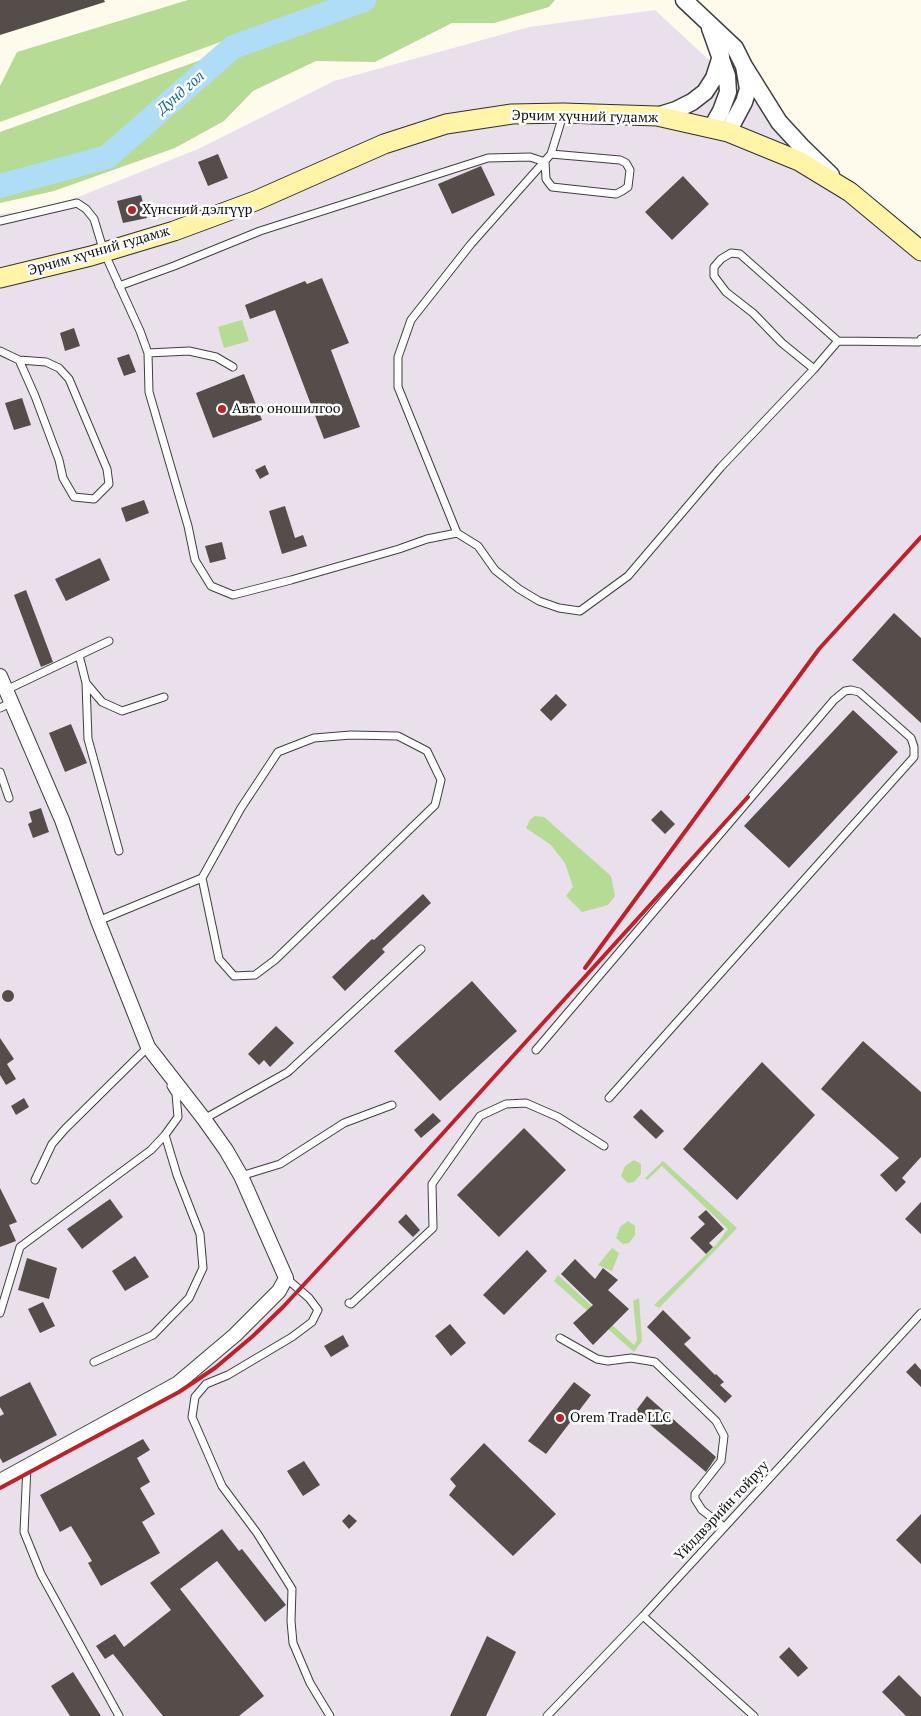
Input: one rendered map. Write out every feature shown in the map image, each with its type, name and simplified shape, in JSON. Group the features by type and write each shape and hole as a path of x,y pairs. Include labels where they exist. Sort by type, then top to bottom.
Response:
{"main road":[{"name":"Эрчим хүчний гудамж","path":"0,278 104,252 174,231 237,208 384,144 446,124 512,114 563,113 657,116 720,130 799,161 850,192 921,251"}],"street":[{"path":"684,0 734,48 779,122 801,146 850,192"},
{"path":"708,24 727,76 728,92 721,112 720,130"},
{"path":"657,116 692,102 705,92 714,78 721,56"},
{"path":"720,130 744,102 748,89 744,66"},
{"path":"0,676 6,700 62,820 98,920 148,1047 226,1150 241,1176 286,1278 278,1292 235,1335 177,1384 0,1480"}],"lane":[{"path":"563,113 551,154 471,244 411,320 398,358 398,387 457,533 478,546 495,570 518,589 539,601 559,608 580,611 628,576 721,468 838,341"},
{"path":"545,162 546,179 552,187 616,194 628,187 630,170 626,163 620,160 551,154"},
{"path":"119,286 260,232 488,158 530,157 545,162"},
{"path":"0,221 77,203 86,209 94,219 104,252 148,353 149,392 188,526 195,560 211,586 233,595 399,549 427,539 457,533"},
{"path":"814,369 782,343 754,313 726,292 714,276 714,266 721,259 731,253 740,254 838,341 918,342 921,339"},
{"path":"0,351 19,360 46,362 59,368 70,379 107,469 109,484 94,499 74,497 63,478 59,460 19,360"},
{"path":"148,353 189,351 216,357 233,367"},
{"path":"6,700 79,655 109,641"},
{"path":"79,655 86,683 88,739 119,851"},
{"path":"86,683 102,702 122,711 164,697"},
{"path":"536,1050 834,700 845,691 859,692 911,738 914,747 914,757 609,1098"},
{"path":"98,920 202,878 237,815 278,752 314,738 351,735 398,736 427,751 441,780 435,805 275,960 255,975 234,976 220,959 202,878"},
{"path":"0,772 9,798"},
{"path":"204,1119 288,1072 421,949"},
{"path":"0,1313 20,1247 151,1150 178,1117 176,1094 148,1047 52,1144 35,1180"},
{"path":"349,1303 351,1304 433,1228 432,1184 480,1116 506,1104 526,1103 558,1117 604,1146"},
{"path":"241,1176 280,1164 344,1123 392,1106"},
{"path":"94,1362 153,1335 190,1298 203,1268 200,1234 177,1175 165,1135"},
{"path":"286,1278 309,1298 318,1310 312,1322 292,1337 228,1375 206,1384 195,1398 192,1417 222,1486 257,1533 292,1589 291,1621 294,1643 310,1683 330,1716"},
{"name":"Үйлдвэрийн тойруу","path":"547,1716 643,1616 921,1313"},
{"path":"560,1338 598,1359 608,1361 630,1358 655,1362 716,1420 724,1436 721,1461 695,1494 695,1499 702,1510 724,1527"},
{"path":"27,1466 24,1532 41,1574 119,1716"},
{"path":"643,1616 754,1716"}],"shaded area":[{"path":"655,10 921,256 921,1716 0,1716 0,214 48,209 198,149 334,81 529,27"}],"green space":[{"path":"188,0 336,0 0,122 0,86 17,52"},
{"path":"368,0 555,0 549,7 494,23 452,23 375,62 316,61 253,91 224,121 175,148 54,191 0,203 0,132"},
{"path":"242,320 249,341 224,348 218,327"},
{"path":"535,816 544,817 611,876 615,896 608,905 582,912 566,896 573,887 565,863 551,845 526,828 530,820"},
{"path":"634,1160 641,1164 641,1174 634,1182 628,1183 621,1176 625,1166"},
{"path":"663,1161 737,1228 659,1308 654,1305 716,1245 728,1229 662,1166 647,1180 645,1178"},
{"path":"628,1221 635,1226 635,1235 629,1243 623,1244 616,1238 620,1227"},
{"path":"612,1248 619,1253 612,1271 598,1265"},
{"path":"558,1275 634,1345 637,1340 633,1301 639,1298 642,1341 634,1352 554,1281"}],"building":[{"path":"0,0 104,0 105,2 0,35"},
{"path":"218,154 228,178 208,186 198,162"},
{"path":"481,166 495,195 452,214 438,184"},
{"path":"683,176 709,204 672,240 645,212"},
{"name":"Хүнсний дэлгүүр","path":"141,195 147,218 123,223 117,201"},
{"path":"322,278 349,343 331,350 360,427 324,439 275,310 250,319 245,305 305,281 307,284"},
{"path":"74,328 80,346 65,351 60,333"},
{"path":"129,354 136,372 124,376 117,358"},
{"name":"Авто оношилгоо","path":"244,374 262,420 213,438 196,393"},
{"path":"22,398 31,425 14,430 5,403"},
{"path":"265,465 269,474 260,479 255,470"},
{"path":"144,500 149,513 126,522 121,508"},
{"path":"285,506 295,538 303,535 307,546 282,554 269,511"},
{"path":"222,542 226,559 210,563 205,546"},
{"path":"100,558 110,580 66,601 55,579"},
{"path":"26,590 53,662 41,667 14,595"},
{"path":"894,613 921,638 921,723 852,660"},
{"path":"556,694 567,705 551,721 540,710"},
{"path":"853,710 898,752 789,868 744,826"},
{"path":"71,724 87,763 65,772 49,733"},
{"path":"41,808 49,832 33,838 28,824 32,822 29,812"},
{"path":"661,810 675,824 665,834 651,820"},
{"path":"423,894 431,903 382,949 385,952 345,991 332,977"},
{"path":"472,981 517,1031 440,1101 394,1051"},
{"path":"6,990 10,990 14,996 10,1002 6,1002 2,998 2,994"},
{"path":"276,1026 294,1043 270,1067 264,1060 259,1065 248,1054"},
{"path":"0,1038 14,1059 7,1064 16,1079 6,1085 0,1075"},
{"path":"863,1041 921,1092 921,1157 902,1178 906,1182 896,1192 880,1175 899,1158 821,1089"},
{"path":"762,1062 815,1115 737,1200 683,1149"},
{"path":"24,1098 29,1107 16,1115 11,1106"},
{"path":"641,1109 664,1131 656,1139 633,1117"},
{"path":"433,1113 441,1121 421,1138 414,1130"},
{"path":"524,1128 566,1170 499,1237 457,1195"},
{"path":"0,1188 17,1222 9,1225 16,1241 0,1247"},
{"path":"110,1199 123,1217 82,1249 67,1229"},
{"path":"921,1202 921,1234 905,1219"},
{"path":"706,1210 724,1229 709,1243 713,1247 706,1254 690,1238 705,1224 698,1217"},
{"path":"406,1214 420,1230 413,1237 398,1222"},
{"path":"527,1250 547,1271 504,1315 483,1295"},
{"path":"135,1256 149,1277 125,1291 112,1271"},
{"path":"27,1258 57,1268 49,1299 18,1290"},
{"path":"575,1259 595,1279 603,1268 618,1280 608,1290 629,1309 593,1345 573,1323 593,1305 561,1274"},
{"path":"43,1302 55,1326 40,1333 28,1309"},
{"path":"663,1310 691,1338 684,1344 724,1382 720,1385 732,1396 725,1403 647,1327"},
{"path":"450,1324 466,1343 451,1356 435,1336"},
{"path":"343,1335 349,1346 331,1357 324,1346"},
{"path":"915,1363 921,1370 921,1387 906,1372"},
{"path":"30,1382 57,1435 3,1463 0,1458 0,1416 4,1414 0,1407 0,1397"},
{"name":"Orem Trade LLC","path":"574,1382 591,1395 546,1454 528,1441"},
{"path":"647,1396 716,1457 706,1472 635,1412"},
{"path":"143,1439 150,1450 137,1458 150,1482 140,1488 155,1514 142,1522 160,1553 101,1586 88,1563 92,1561 71,1526 60,1532 40,1495"},
{"path":"484,1443 556,1514 513,1556 449,1495 456,1486 450,1479"},
{"path":"304,1461 320,1485 303,1496 287,1471"},
{"path":"349,1514 357,1521 349,1529 342,1521"},
{"path":"921,1514 921,1564 896,1540"},
{"path":"222,1529 239,1551 242,1549 286,1605 265,1622 217,1561 180,1589 264,1696 239,1716 163,1716 113,1654 105,1659 96,1646 115,1634 124,1647 171,1610 150,1583"},
{"path":"487,1636 516,1652 486,1716 450,1716"},
{"path":"789,1647 808,1668 798,1677 779,1657"},
{"path":"73,1672 101,1716 70,1716 51,1686"},
{"path":"899,1675 921,1697 921,1716 906,1716 882,1692"}],"waterway":[{"name":"Дунд гол","path":"0,186 107,157 233,47 364,0"}],"railway":[{"path":"585,968 819,649 921,537"},
{"path":"0,1488 179,1392 215,1368 253,1336 283,1307 376,1207 748,797"}],"place":[{"name":"Хүнсний дэлгүүр","path":"132,210"},
{"name":"Авто оношилгоо","path":"222,409"},
{"name":"Orem Trade LLC","path":"560,1418"}]}
